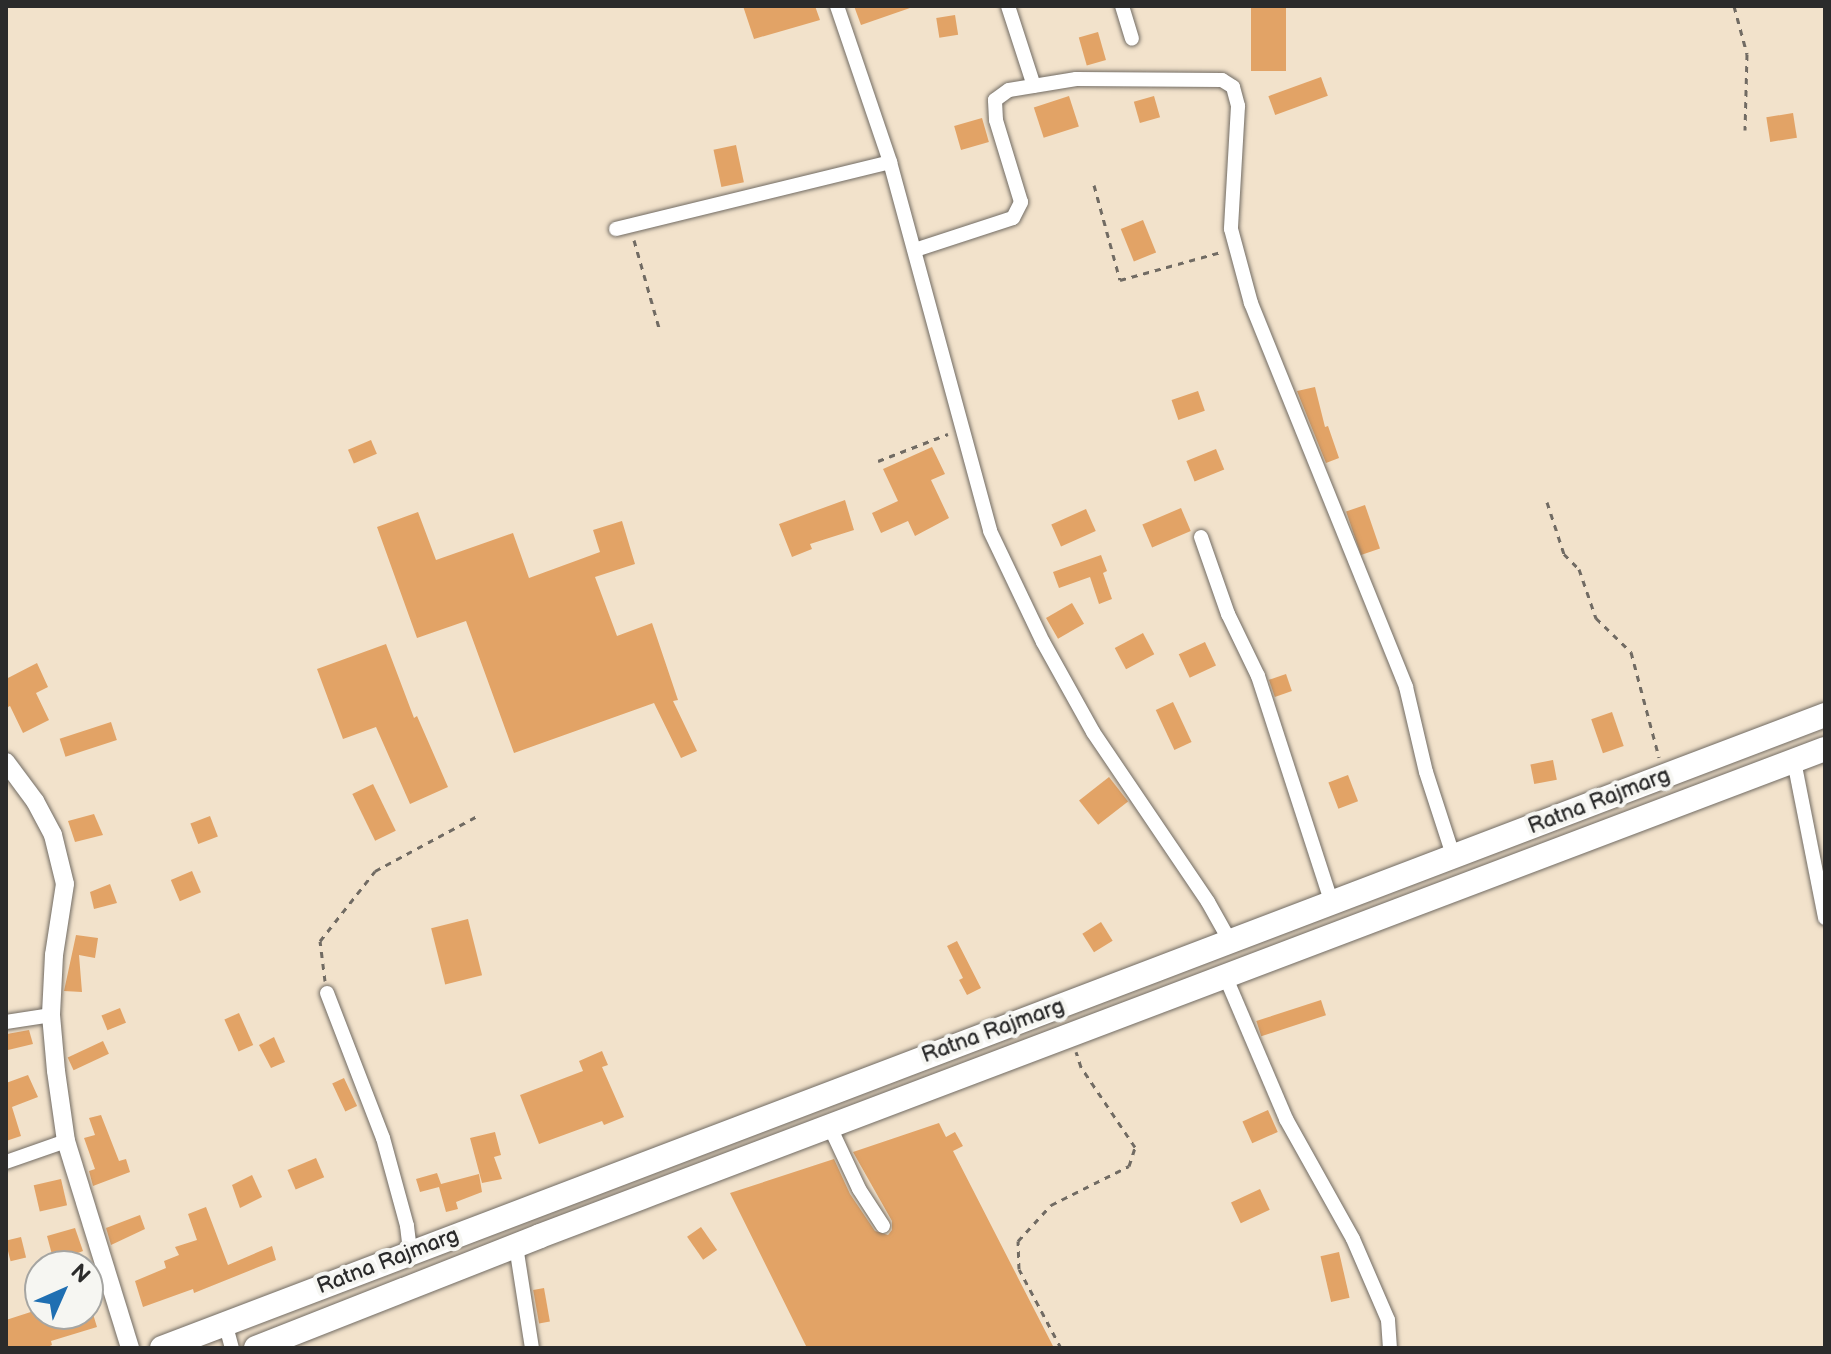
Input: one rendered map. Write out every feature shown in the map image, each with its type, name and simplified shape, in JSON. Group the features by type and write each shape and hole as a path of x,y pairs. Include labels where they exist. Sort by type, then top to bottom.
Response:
{"highway":[{"name":"Ratna Rajmarg","path":"162,1348 229,1337 410,1252 1231,943 1825,715"},
{"name":"Ratna Rajmarg","path":"256,1348 516,1246 1825,749"}],"street":[{"path":"837,6 890,162 990,531 1043,642 1093,732 1208,902 1231,943"},
{"path":"1008,6 1034,86"},
{"path":"1122,6 1132,39"},
{"path":"915,250 1013,218 1021,202 996,120 995,100 1009,90 1076,79 1222,80 1233,87 1238,106 1231,229 1251,303 1406,687 1426,772 1454,858"},
{"path":"623,227 890,162"},
{"path":"1201,537 1228,614 1258,676 1332,904"},
{"path":"1794,761 1825,918"},
{"path":"6,762 35,801 53,835 65,884 54,955 51,1015 66,1141 130,1348"},
{"path":"1226,978 1286,1119 1353,1239 1371,1279 1388,1320 1390,1348"},
{"path":"327,993 383,1138 407,1226 410,1252"},
{"path":"6,1022 51,1015"},
{"path":"830,1127 859,1189 883,1226"},
{"path":"6,1162 66,1141"},
{"path":"516,1246 532,1348"}],"path":[{"path":"1734,6 1747,54 1745,130"},
{"path":"1094,185 1120,280 1236,248"},
{"path":"623,227 659,328"},
{"path":"878,461 963,428"},
{"path":"1547,502 1564,554 1579,569 1596,618 1631,652 1664,776"},
{"path":"327,993 320,941 375,871 479,815"},
{"path":"1061,1348 1019,1269 1018,1241 1051,1205 1129,1166 1135,1147 1081,1067 1072,1036"}],"building":[{"path":"743,6 815,6 820,20 754,39"},
{"path":"854,6 909,6 910,8 861,25"},
{"path":"1251,6 1286,6 1286,71 1251,71"},
{"path":"955,15 958,35 939,38 936,18"},
{"path":"1098,32 1106,60 1087,65 1079,38"},
{"path":"1321,77 1328,96 1275,115 1268,96"},
{"path":"1069,96 1079,126 1044,138 1034,107"},
{"path":"1154,96 1160,117 1140,123 1134,102"},
{"path":"1793,113 1797,138 1770,142 1766,117"},
{"path":"982,118 989,142 961,150 954,126"},
{"path":"736,145 744,182 721,187 714,150"},
{"path":"1143,220 1156,252 1134,261 1121,229"},
{"path":"1315,387 1325,427 1328,426 1339,458 1326,463 1297,391"},
{"path":"1198,391 1205,411 1178,420 1172,400"},
{"path":"371,440 377,454 354,464 348,450"},
{"path":"932,447 945,474 931,480 949,518 915,536 908,521 881,533 872,513 898,501 883,469"},
{"path":"1216,449 1224,469 1195,481 1186,461"},
{"path":"845,500 854,530 810,544 812,549 792,557 779,524"},
{"path":"1365,505 1380,548 1361,555 1346,512"},
{"path":"1181,508 1191,531 1152,547 1142,524"},
{"path":"1086,509 1096,531 1061,546 1051,524"},
{"path":"418,512 436,560 513,533 529,578 600,552 593,530 622,521 635,564 595,577 617,636 652,623 678,700 673,701 697,751 681,758 654,703 514,753 466,621 417,638 377,527"},
{"path":"1101,555 1107,571 1103,573 1112,599 1099,604 1090,577 1059,588 1053,572"},
{"path":"1072,603 1084,624 1058,639 1046,618"},
{"path":"1143,633 1154,654 1126,669 1115,648"},
{"path":"1205,642 1216,666 1190,678 1179,654"},
{"path":"386,644 414,718 417,716 448,787 410,804 376,727 343,739 317,669"},
{"path":"37,663 48,687 36,693 49,720 23,733 10,706 6,708 6,679"},
{"path":"1286,674 1292,691 1275,697 1269,680"},
{"path":"1173,702 1192,742 1174,750 1156,710"},
{"path":"1612,712 1624,746 1603,753 1591,719"},
{"path":"111,722 117,740 66,757 60,739"},
{"path":"1553,760 1557,780 1534,784 1530,764"},
{"path":"1348,775 1358,801 1338,809 1328,783"},
{"path":"1109,777 1128,801 1098,825 1079,800"},
{"path":"373,784 396,831 375,841 352,794"},
{"path":"94,814 103,835 75,842 68,821"},
{"path":"210,816 218,837 198,844 190,824"},
{"path":"192,871 201,892 180,901 171,880"},
{"path":"110,884 117,903 94,909 90,892"},
{"path":"468,919 482,975 445,984 431,928"},
{"path":"1101,922 1113,941 1094,952 1082,934"},
{"path":"76,935 98,938 95,958 79,955 82,992 64,991"},
{"path":"957,941 981,988 967,995 959,980 963,978 947,946"},
{"path":"1321,1000 1326,1015 1261,1036 1256,1021"},
{"path":"120,1008 126,1023 107,1030 101,1015"},
{"path":"239,1013 253,1045 239,1051 224,1020"},
{"path":"29,1030 33,1044 8,1050 7,1034"},
{"path":"274,1037 285,1062 271,1068 259,1045"},
{"path":"103,1041 109,1054 74,1070 68,1057"},
{"path":"602,1051 608,1065 602,1067 624,1117 604,1125 602,1121 539,1144 520,1095 583,1071 579,1061"},
{"path":"28,1075 38,1097 12,1107 21,1136 6,1141 6,1083"},
{"path":"344,1078 357,1106 345,1112 332,1083"},
{"path":"1268,1110 1278,1132 1252,1143 1242,1121"},
{"path":"101,1115 119,1161 126,1159 130,1172 93,1186 89,1171 95,1169 84,1138 95,1135 89,1118"},
{"path":"939,1123 946,1137 955,1132 963,1146 953,1151 1054,1348 807,1348 730,1193 834,1159 850,1194 875,1231 888,1235 892,1230 892,1221 853,1152"},
{"path":"495,1132 501,1155 494,1157 502,1179 482,1183 470,1138"},
{"path":"316,1158 324,1177 296,1189 287,1170"},
{"path":"437,1173 441,1184 479,1174 482,1192 456,1202 458,1209 446,1212 439,1187 420,1192 416,1179"},
{"path":"252,1175 262,1197 240,1208 232,1185"},
{"path":"61,1179 67,1205 40,1212 34,1185"},
{"path":"1260,1189 1270,1210 1241,1223 1231,1203"},
{"path":"206,1207 228,1265 272,1246 276,1260 194,1293 193,1289 143,1307 135,1281 166,1268 164,1261 179,1255 175,1247 197,1240 188,1214"},
{"path":"140,1215 145,1229 111,1245 106,1228"},
{"path":"701,1227 717,1250 703,1260 687,1237"},
{"path":"75,1228 83,1250 51,1250 47,1236"},
{"path":"21,1237 24,1258 11,1261 6,1241"},
{"path":"1339,1252 1350,1298 1331,1302 1320,1256"},
{"path":"544,1288 550,1321 539,1323 533,1290"},
{"path":"24,1314 24,1330 87,1330 51,1341 52,1345 45,1348 6,1348 6,1320"}]}
